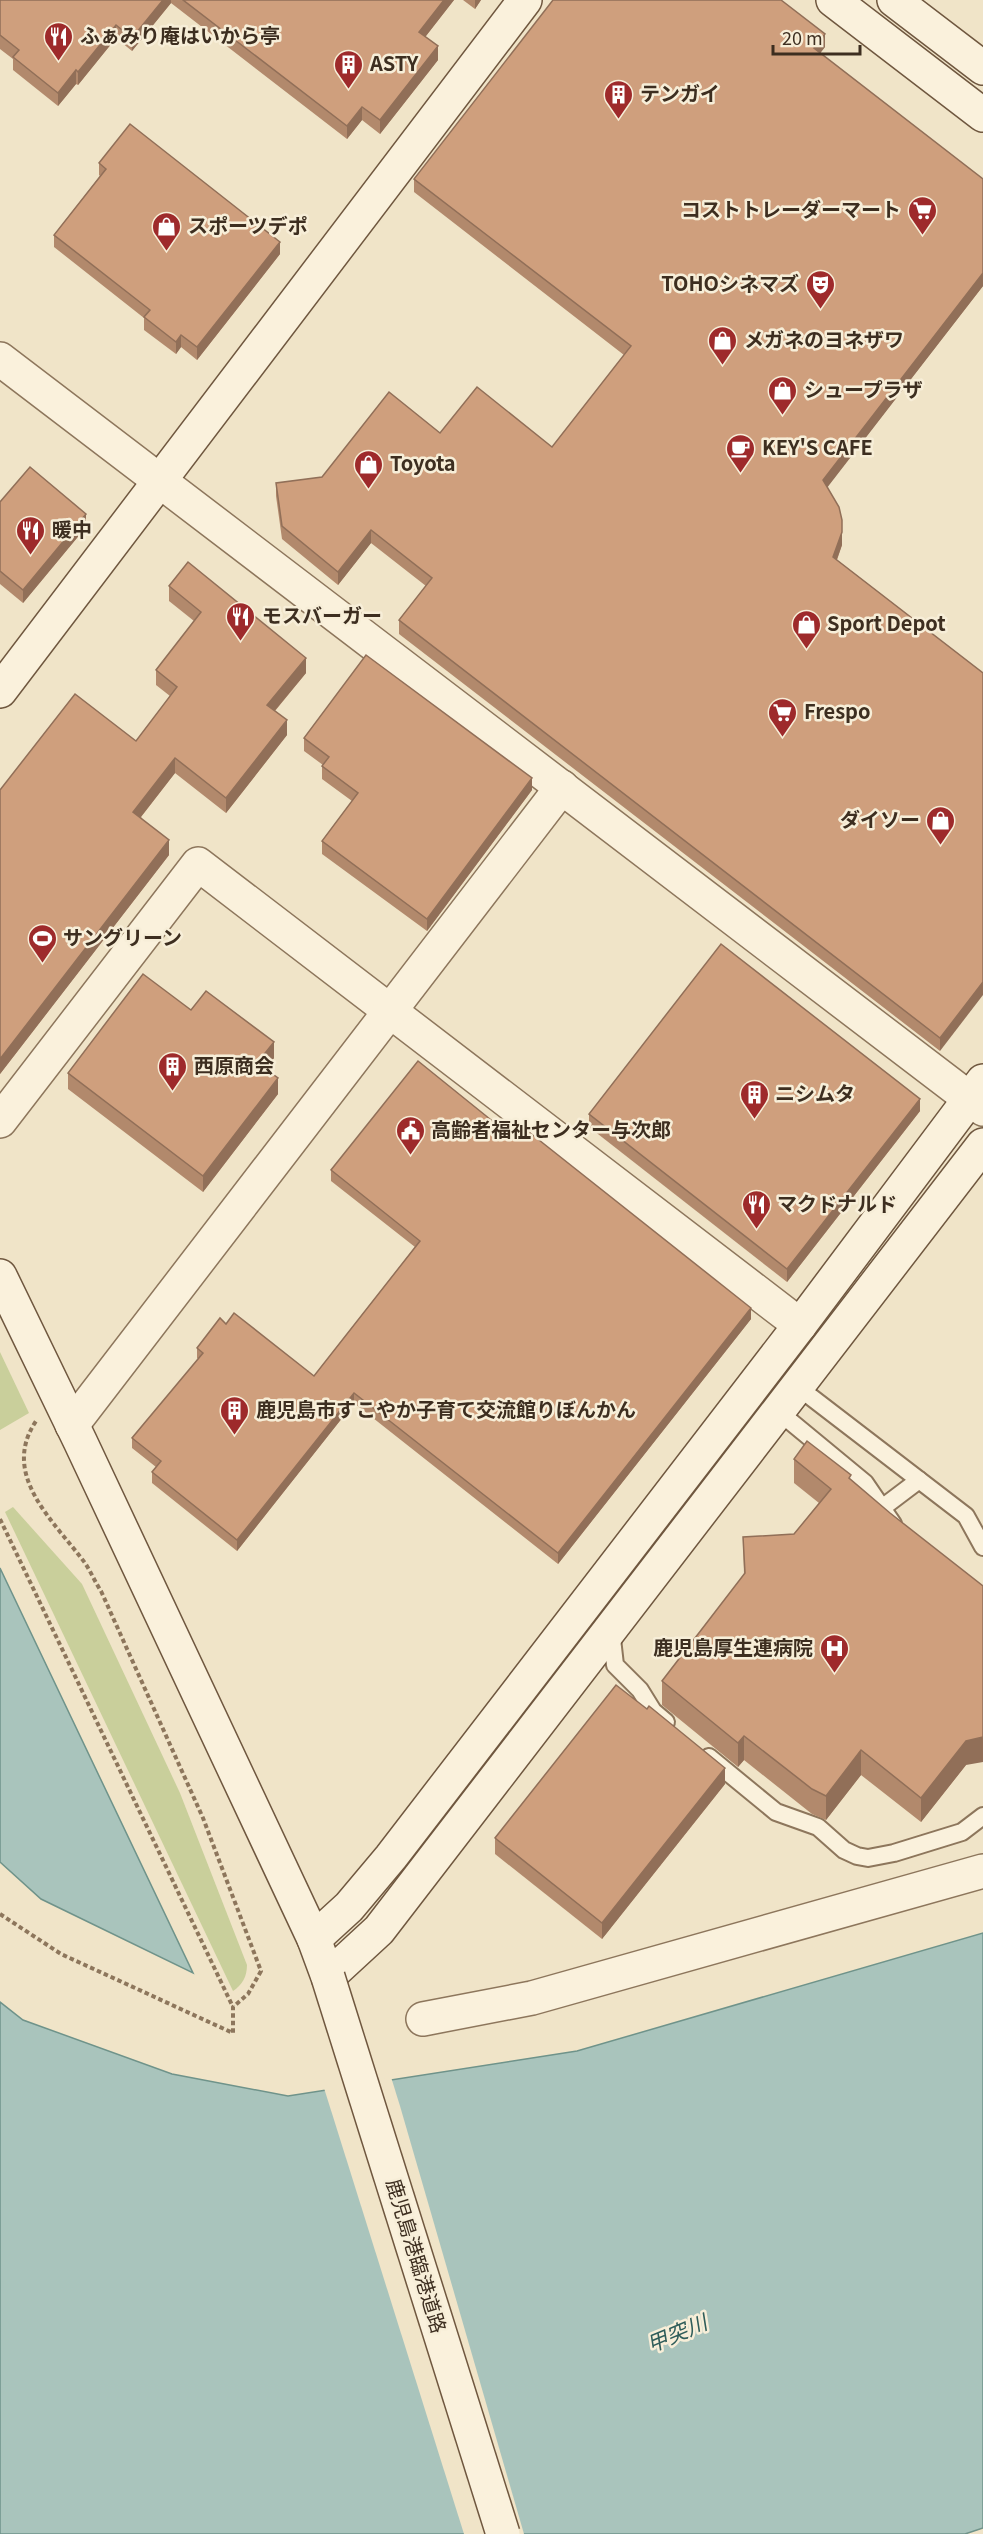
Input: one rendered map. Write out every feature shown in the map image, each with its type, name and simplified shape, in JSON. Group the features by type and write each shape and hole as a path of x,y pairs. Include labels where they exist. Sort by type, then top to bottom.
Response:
{"street":[{"path":"0,691 525,0"},
{"path":"833,0 983,115"},
{"path":"894,0 977,64 950,90"},
{"path":"0,359 161,479 562,787 978,1096 391,1857 349,1907 314,1939"},
{"path":"56,1421 391,1009 562,787"},
{"path":"0,1121 198,864 391,1009 828,1348"},
{"path":"328,1977 379,1930 983,1145"},
{"name":"鹿児島港臨港道路","path":"0,1276 56,1421 314,1939 328,1977 503,2534"},
{"path":"585,1606 611,1629"},
{"path":"423,2019 531,1998 983,1871"}],"lane":[{"path":"788,1400 919,1480 966,1516 983,1547"},
{"path":"788,1400 865,1483 896,1529 905,1536"},
{"path":"882,1508 919,1480"},
{"path":"611,1629 615,1665 640,1690 653,1711 679,1733"},
{"path":"697,1747 776,1812 818,1827 844,1850 857,1856 868,1858 894,1853 962,1832 983,1816"}],"path":[{"path":"25,1429 56,1421"},
{"path":"41,1517 85,1563 100,1591 203,1818 261,1971 248,1994 233,2007"},
{"path":"0,1519 233,2007 233,2033 60,1954 0,1914"}],"green space":[{"path":"0,1352 29,1413 0,1430"},
{"path":"13,1507 82,1584 180,1793 247,1965 243,1980 233,1991 5,1512"}],"water":[{"path":"0,1568 193,1973 41,1899 0,1862"},
{"name":"甲突川","path":"983,1933 983,2528 965,2534 0,2534 0,2002 23,2020 172,2074 288,2096 577,2051"}],"pier":[{"path":"391,2077 524,2534 464,2534 324,2088"}],"building":[{"name":"ふぁみり庵はいから亭","path":"0,0 163,0 132,38 116,25 58,93 13,57 19,50 0,35"},
{"name":"ASTY","path":"183,0 444,0 419,32 438,46 380,120 362,107 347,126"},
{"path":"553,0 781,0 825,34 814,48 983,179 983,273 823,480 839,507 842,520 842,532 833,557 983,673 983,982 940,1038 399,620 432,578 371,530 338,572 282,526 276,483 322,477 389,392 440,433 477,387 552,447 631,346 414,179"},
{"name":"スポーツデポ","path":"130,124 280,242 197,347 181,335 176,342 144,317 150,310 54,235 106,169 99,163"},
{"name":"暖中","path":"30,467 86,514 23,590 0,571 0,502"},
{"path":"188,562 306,658 267,705 287,720 226,798 175,758 133,812 169,840 0,1059 0,790 75,694 136,741 177,687 156,670 201,612 169,586"},
{"path":"366,655 532,778 427,919 322,841 358,793 322,766 329,757 304,738"},
{"name":"ニシムタ","path":"721,944 920,1099 787,1269 589,1114"},
{"name":"西原商会","path":"143,974 191,1010 206,991 274,1042 257,1063 278,1078 203,1176 68,1073"},
{"path":"418,1061 506,1132 515,1121 751,1308 558,1553 354,1393 237,1540 152,1472 161,1461 132,1438 203,1353 197,1348 220,1318 226,1324 234,1313 314,1376 420,1241 331,1170"},
{"name":"鹿児島厚生連病院","path":"807,1441 851,1475 849,1478 890,1513 983,1586 983,1737 966,1741 921,1798 861,1750 826,1796 812,1789 744,1736 738,1743 662,1681 745,1573 743,1537 794,1534 831,1489 794,1459"},
{"path":"616,1685 647,1709 649,1706 725,1768 602,1923 495,1838"}],"place":[{"name":"ふぁみり庵はいから亭","path":"59,62"},
{"name":"ASTY","path":"349,90"},
{"name":"テンガイ","path":"619,120"},
{"name":"コストトレーダーマート","path":"922,236"},
{"name":"スポーツデポ","path":"167,252"},
{"name":"TOHOシネマズ","path":"820,310"},
{"name":"メガネのヨネザワ","path":"723,366"},
{"name":"シュープラザ","path":"783,416"},
{"name":"KEY'S CAFE","path":"741,474"},
{"name":"Toyota","path":"369,490"},
{"name":"暖中","path":"31,556"},
{"name":"モスバーガー","path":"241,642"},
{"name":"Sport Depot","path":"806,650"},
{"name":"Frespo","path":"783,738"},
{"name":"ダイソー","path":"941,846"},
{"name":"サングリーン","path":"42,964"},
{"name":"西原商会","path":"173,1092"},
{"name":"ニシムタ","path":"754,1120"},
{"name":"高齢者福祉センター与次郎","path":"410,1156"},
{"name":"マクドナルド","path":"756,1230"},
{"name":"鹿児島市すこやか子育て交流館りぼんかん","path":"235,1436"},
{"name":"鹿児島厚生連病院","path":"834,1674"}]}
